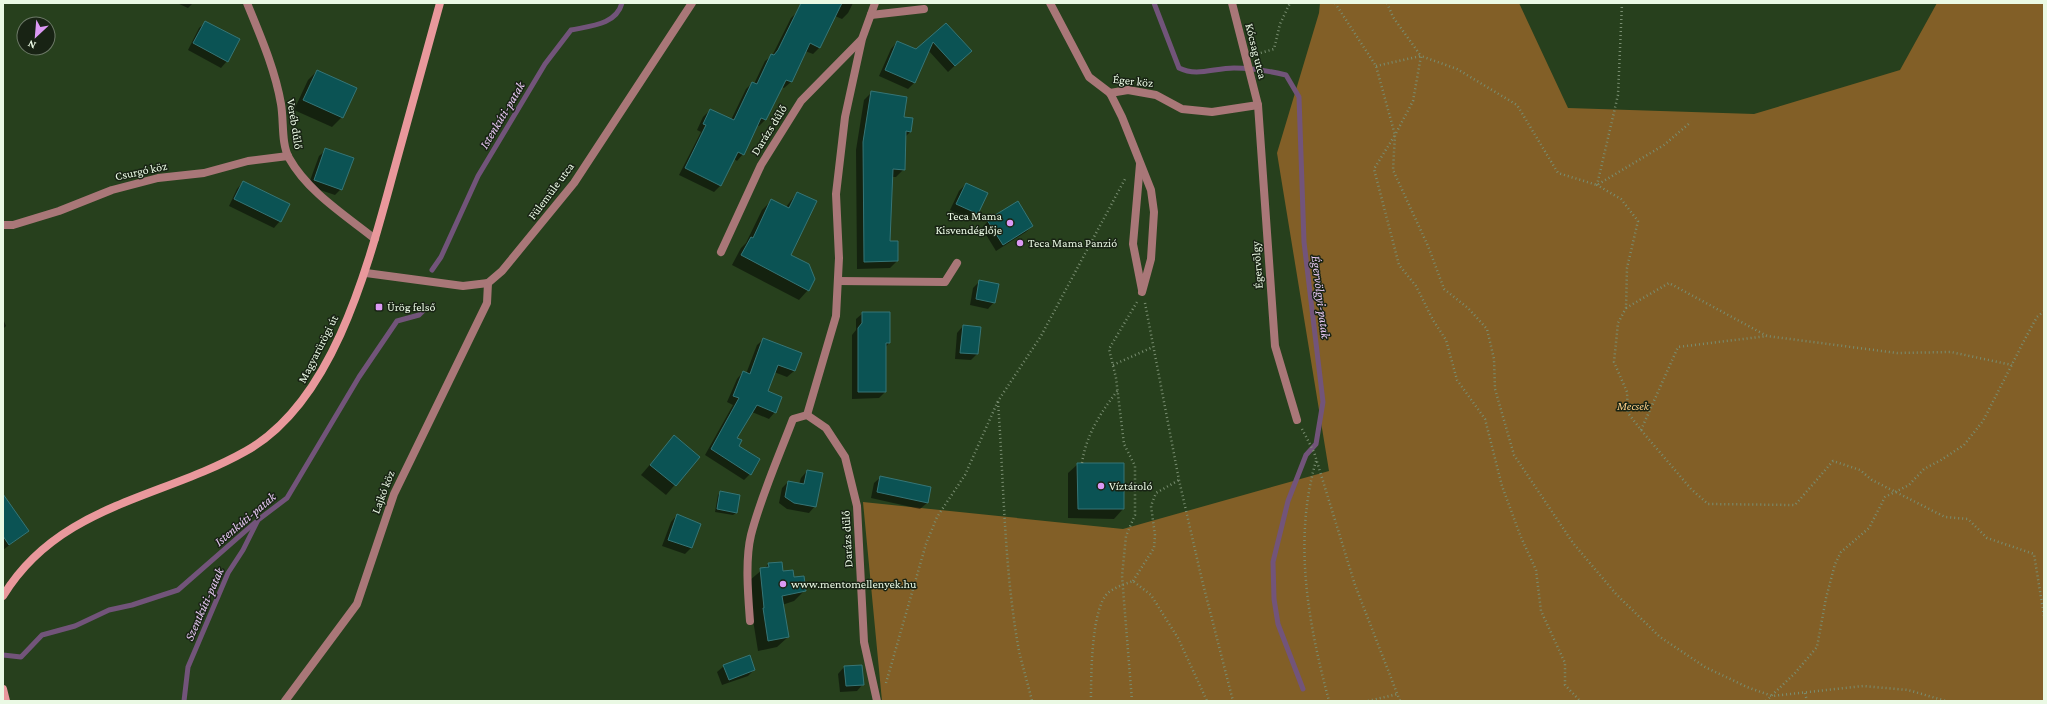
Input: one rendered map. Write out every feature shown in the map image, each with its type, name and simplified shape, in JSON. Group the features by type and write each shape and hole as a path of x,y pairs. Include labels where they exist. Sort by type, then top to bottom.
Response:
{"main road":[{"name":"Magyarürögi út","path":"3,596 13,579 45,546 79,522 248,450 279,427 311,390 341,333 366,273 440,3"},
{"path":"3,689 6,701"}],"street":[{"name":"Veréb dűlő","path":"247,3 272,68 281,104 284,138 288,156 313,188 375,239"},
{"name":"Fülemüle utca","path":"488,283 502,272 574,183 692,3"},
{"name":"Darázs dűlő","path":"875,3 862,39 845,117 836,194 838,281 836,316 807,415 826,428 845,457 857,506 864,642 877,701"},
{"name":"Éger köz","path":"1050,3 1089,77 1110,93 1128,90 1156,95 1182,108 1212,112 1258,105"},
{"name":"Kócsag utca","path":"1232,3 1258,105"},
{"path":"871,15 924,9"},
{"name":"Darázs dűlő","path":"721,252 761,165 801,101 862,39"},
{"path":"1110,93 1122,117 1151,190 1154,212 1151,259 1142,292"},
{"name":"Égervölgy","path":"1258,105 1275,346 1297,420"},
{"name":"Csurgó köz","path":"3,225 13,226 59,211 112,190 158,178 204,172 248,161 288,156"},
{"path":"1140,163 1133,244 1142,292"},
{"path":"838,281 945,282 957,264"},
{"path":"366,273 463,286 488,283"},
{"name":"Lajkó köz","path":"286,701 357,604 394,494 487,303 488,283"},
{"path":"750,621 747,584 751,536 793,419 807,415"}],"path":[{"path":"1246,60 1274,49 1280,24 1290,3"},
{"path":"1335,3 1376,66 1395,135 1393,170 1428,246 1444,289 1468,308 1487,329 1494,359 1495,389 1514,455 1573,543 1616,594 1660,637 1705,667 1747,687 1772,696 1863,686 1908,690 1946,701"},
{"path":"1387,3 1393,17 1421,56 1413,101 1395,135 1374,169 1399,265 1416,286 1433,320 1446,340 1457,380 1485,418 1502,486 1520,535 1536,570 1541,611 1565,663 1565,685 1580,701"},
{"path":"1596,185 1618,95 1622,3"},
{"path":"1376,66 1421,56 1457,69 1517,105 1558,173 1596,185 1621,199 1638,221 1627,268 1626,308 1618,323 1614,362 1627,392 1628,413 1691,489 1708,504 1795,505 1833,461 1860,470 1872,480 1945,518 1968,519 1987,538 2034,554 2044,616"},
{"path":"1596,185 1664,146 1690,122"},
{"path":"885,687 926,544 937,517 965,475 998,401 1040,336 1127,176"},
{"path":"1626,308 1669,283 1767,336"},
{"path":"1142,292 1179,480 1233,701"},
{"path":"1132,701 1122,586 1126,536 1134,515 1135,466 1124,444 1118,390 1109,349 1142,292"},
{"path":"1766,701 1795,674 1817,647 1826,598 1835,564 1841,552 1869,528 1885,497 1909,485 1924,469 1942,460 1964,445 1983,421 2038,316 2044,312"},
{"path":"1641,430 1678,347 1767,336 1897,353 1951,352 2012,365"},
{"path":"1113,365 1153,347"},
{"path":"1082,463 1084,448 1099,415 1118,390"},
{"path":"998,401 1012,603 1020,651 1032,701"},
{"path":"1310,441 1355,585 1400,701"},
{"path":"1316,460 1308,499 1303,546 1306,587 1317,653 1329,701"},
{"path":"1091,701 1091,667 1100,605 1108,593 1133,581 1154,548 1155,535 1151,506 1156,493 1179,480"},
{"path":"1133,581 1151,595 1178,638 1207,701"},
{"path":"1805,693 1807,701"},
{"path":"1368,701 1398,694"}],"green space":[{"name":"Mecsek","path":"1320,3 1519,3 1568,108 1754,114 1900,70 1937,3 2044,3 2044,701 882,701 863,502 1123,529 1329,471 1277,153 1319,13"}],"building":[{"path":"801,3 842,3 820,48 810,43 792,82 786,80 766,120 761,118 744,155 738,152 721,186 685,168 706,125 703,124 710,109 734,120 752,82 757,84 771,54 774,55 778,50"},
{"path":"205,21 240,39 228,62 193,43"},
{"path":"946,23 972,51 955,66 933,42 915,83 885,70 897,41 916,49"},
{"path":"317,70 357,88 343,118 303,100"},
{"path":"871,91 907,97 904,117 913,118 911,132 906,131 905,170 893,169 890,241 898,241 898,261 864,262 863,142"},
{"path":"325,148 354,158 342,190 314,180"},
{"path":"243,181 290,204 281,222 234,199"},
{"path":"966,183 988,193 978,214 956,204"},
{"path":"797,192 817,201 791,255 809,264 815,279 809,291 741,255 751,237 753,238 771,199 789,208"},
{"name":"Teca Mama Kisvendéglője","path":"1018,201 1033,226 1003,245 987,220"},
{"path":"979,280 999,284 995,303 976,299"},
{"path":"862,312 890,312 890,343 886,343 886,392 858,392 858,328 862,323"},
{"path":"963,325 981,327 978,354 960,353"},
{"path":"763,338 802,353 795,371 778,365 768,391 782,397 776,413 757,405 737,438 742,440 739,446 760,459 751,475 711,449 739,398 733,396 743,371 750,374"},
{"path":"674,435 700,457 676,486 650,465"},
{"name":"Víztároló","path":"1077,463 1124,463 1124,509 1078,509"},
{"path":"807,470 823,473 816,507 794,503 785,497 788,481 804,484"},
{"path":"880,476 931,487 928,503 877,492"},
{"path":"720,491 740,495 737,513 717,509"},
{"path":"3,494 29,531 9,545 3,536"},
{"path":"677,514 701,524 692,548 668,540"},
{"path":"782,562 783,571 793,570 794,577 804,576 806,591 782,596 789,637 768,641 763,608 760,568 769,567 768,563"},
{"path":"750,655 755,670 729,680 723,665"},
{"path":"862,665 864,685 846,686 844,666"}],"waterway":[{"name":"Istenkúti-patak","path":"432,270 441,257 478,176 545,64 571,30 594,26 608,20 619,10 622,3"},
{"name":"Égervölgyi-patak","path":"1154,3 1179,68 1192,72 1234,68 1267,71 1286,75 1299,97 1304,242 1323,402 1316,444 1306,455 1288,501 1273,562 1274,599 1278,624 1303,689"},
{"name":"Szentkúti-patak","path":"3,655 21,657 42,635 75,626 109,610 132,605 178,590 258,520 287,498 359,377 397,321 419,315 427,307"},
{"name":"Szentkúti-patak","path":"184,701 188,667 228,573 243,550 257,522"}],"place":[{"name":"Teca Mama Kisvendéglője","path":"1010,223"},
{"name":"Teca Mama Panzió","path":"1020,243"},
{"name":"Ürög felső","path":"379,307"},
{"name":"Víztároló","path":"1101,486"},
{"name":"www.mentomellenyek.hu","path":"783,584"}]}
